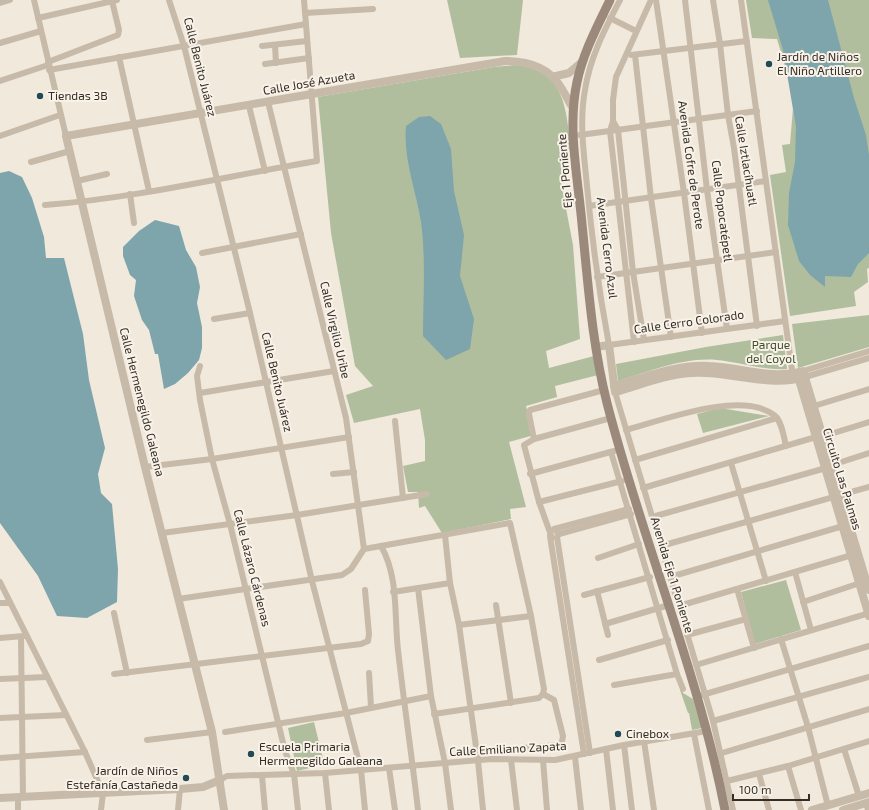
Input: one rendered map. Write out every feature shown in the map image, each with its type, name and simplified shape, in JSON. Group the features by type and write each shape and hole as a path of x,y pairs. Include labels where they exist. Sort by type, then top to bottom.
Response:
{"main road":[{"name":"Eje 1 Poniente","path":"596,347 575,135 574,108 577,82 583,61 610,0"},
{"name":"Avenida Eje 1 Poniente","path":"596,347 616,450 630,479 629,494 701,696 724,810"}],"street":[{"path":"0,3 10,0"},
{"name":"Calle Hermenegildo Galeana","path":"34,0 48,66 70,151 178,599 212,732 224,810"},
{"name":"Calle Benito Juárez","path":"170,0 184,46 218,180 265,383 298,515 312,581 361,770 365,810"},
{"path":"45,205 82,202 218,180 317,161 304,0"},
{"name":"Avenida Cerro Azul","path":"615,389 597,277 589,206 575,135 597,45 620,0"},
{"path":"634,342 610,131 613,121 614,87 636,31 651,0"},
{"name":"Avenida Cofre de Perote","path":"656,0 684,193 702,333"},
{"name":"Calle Popocatépetl","path":"685,0 692,48 707,190 727,329"},
{"name":"Calle Iztlacíhuatl","path":"713,0 757,326"},
{"path":"741,0 785,322 798,376"},
{"path":"0,81 48,66 118,35 119,30 114,1 38,18"},
{"path":"305,13 373,9"},
{"path":"610,18 636,31"},
{"path":"48,66 119,57 306,24"},
{"path":"0,43 41,31"},
{"path":"626,56 747,40"},
{"path":"262,46 308,41"},
{"path":"275,45 276,63"},
{"path":"635,55 651,198 671,337"},
{"path":"119,57 149,191"},
{"path":"265,64 309,58"},
{"name":"Calle José Azueta","path":"66,136 249,106 504,61 530,63 552,77 560,84 574,108"},
{"path":"552,77 569,73 583,61"},
{"name":"Calle Virgilio Uribe","path":"268,102 302,234 346,418 364,549"},
{"path":"249,106 265,171"},
{"path":"575,135 757,111"},
{"path":"0,136 60,115"},
{"path":"613,121 618,130 633,272 644,340"},
{"path":"31,162 70,151"},
{"path":"77,181 107,174"},
{"path":"589,206 766,181"},
{"path":"130,194 134,223"},
{"path":"202,253 302,234"},
{"path":"622,240 629,239"},
{"path":"597,277 776,252"},
{"path":"214,319 250,313"},
{"name":"Calle Cerro Colorado","path":"596,347 785,322"},
{"path":"798,376 869,350"},
{"path":"615,389 670,376 692,373 773,380 798,376 869,358"},
{"name":"Calle Lázaro Cárdenas","path":"200,366 197,376 200,400 212,459 230,524 285,751 294,774 298,810"},
{"path":"200,393 334,371"},
{"name":"Circuito Las Palmas","path":"798,376 814,406 820,437"},
{"name":"Circuito Las Palmas","path":"798,376 820,437 838,496 867,574 869,590"},
{"name":"Avenida Eje 1 Poniente","path":"615,389 696,665 701,696 713,721 722,753 732,810"},
{"path":"814,406 869,389"},
{"path":"534,439 529,414 530,410 604,390"},
{"path":"626,430 719,406 756,408 769,412 777,418 786,446"},
{"path":"587,754 554,534 539,502 530,474 524,445 534,439 611,418"},
{"path":"635,460 777,418"},
{"path":"395,421 403,498"},
{"path":"643,488 869,422"},
{"path":"146,467 282,449 349,437"},
{"path":"530,474 616,450"},
{"name":"Avenida Eje 1 Poniente","path":"616,450 620,482 629,494 630,511 639,544 683,689"},
{"path":"652,517 869,454"},
{"path":"731,463 766,581"},
{"path":"333,474 354,472"},
{"path":"539,502 630,479"},
{"path":"661,546 869,487"},
{"path":"162,533 298,515 427,494"},
{"name":"Circuito Las Palmas","path":"838,496 843,526 869,614"},
{"path":"554,534 630,511"},
{"path":"178,599 312,581 348,573 362,555 364,549 510,523 531,616 544,689 543,694 539,698 511,703 470,707 434,714"},
{"path":"670,577 843,526"},
{"path":"445,535 450,582 459,624 478,761 483,810"},
{"path":"598,558 639,544"},
{"path":"381,546 387,557 393,592 398,649 418,810"},
{"path":"679,606 852,555"},
{"path":"795,572 811,630"},
{"path":"584,594 650,577"},
{"path":"0,582 24,636 47,677 85,752 103,793 101,810"},
{"path":"393,592 450,582"},
{"path":"803,602 860,582"},
{"path":"418,588 431,696 445,764 451,810"},
{"path":"737,589 754,648"},
{"path":"114,674 361,644 368,641 369,634 365,590"},
{"path":"597,591 608,635"},
{"path":"0,603 10,603"},
{"path":"496,605 511,703"},
{"path":"605,624 669,605"},
{"path":"114,613 127,673"},
{"path":"696,665 869,614"},
{"path":"459,624 531,616"},
{"path":"687,635 746,619"},
{"path":"0,638 24,636"},
{"path":"18,810 22,757 24,636"},
{"path":"599,660 668,640"},
{"path":"781,640 800,698 816,757 824,808"},
{"path":"701,696 869,646"},
{"path":"369,673 371,707"},
{"path":"614,685 678,674"},
{"path":"0,679 47,677"},
{"path":"713,721 800,698 869,677"},
{"path":"476,752 558,745 562,742 563,736 554,700 543,694"},
{"path":"225,732 346,713 431,696"},
{"path":"722,753 869,709"},
{"path":"0,718 66,715"},
{"name":"Calle Emiliano Zapata","path":"220,780 227,776 325,773 413,767 492,759 543,760 575,757 606,748 707,731"},
{"path":"147,740 212,732"},
{"path":"694,734 709,810"},
{"path":"644,741 654,810"},
{"path":"727,782 788,766 869,741"},
{"path":"624,745 632,810"},
{"path":"606,748 613,810"},
{"path":"844,749 859,796"},
{"path":"0,758 85,752"},
{"path":"575,757 581,810"},
{"path":"511,760 517,810"},
{"path":"543,760 547,810"},
{"path":"788,766 801,810"},
{"path":"389,768 395,810"},
{"path":"325,773 329,810"},
{"path":"759,774 769,810"},
{"path":"262,776 265,810"},
{"path":"0,798 180,789 203,787 220,780"},
{"path":"178,810 180,789"},
{"path":"812,810 824,808 869,793"},
{"path":"843,810 868,805"}],"green space":[{"path":"447,0 523,0 517,55 460,58"},
{"path":"746,0 869,0 869,268 867,269 868,282 854,292 856,306 790,316 770,175 786,172 782,145 790,144 793,108 796,125 798,110 777,39 752,38"},
{"path":"515,65 532,68 545,75 554,83 565,106 571,150 562,152 565,181 561,182 573,245 580,339 546,351 549,368 594,356 598,375 555,386 557,397 526,406 534,435 509,442 526,507 510,509 511,519 442,533 425,506 419,508 418,492 408,492 403,466 425,461 425,440 420,409 354,423 346,395 373,386 355,366 331,233 318,97 494,67"},
{"path":"869,315 869,347 798,368 792,324"},
{"name":"Parque del Coyol","path":"783,335 787,369 771,369 725,361 704,360 666,366 618,381 616,364 706,347"},
{"path":"720,408 769,416 703,433 697,414"},
{"path":"786,580 801,630 755,644 741,592"},
{"path":"680,690 693,699 702,728 692,730 689,713"},
{"path":"314,722 323,759 313,761 315,767 297,771 288,728"}],"water":[{"path":"768,0 828,0 854,98 866,135 869,155 869,253 858,264 851,277 825,276 825,287 810,275 799,261 788,225 789,193 795,162 796,127 783,50"},
{"path":"430,116 441,124 451,149 454,191 464,235 460,276 474,319 470,349 446,360 423,336 423,236 406,150 406,126 419,117"},
{"path":"9,171 22,177 32,198 44,237 46,258 64,258 83,334 89,380 105,448 98,474 101,493 112,504 118,569 117,602 87,618 57,616 38,576 0,523 0,173"},
{"path":"155,220 179,226 186,250 196,267 200,287 197,303 202,327 202,348 199,360 188,373 175,384 164,389 158,354 155,354 149,330 142,320 134,296 136,280 130,275 123,256 123,247 139,231"}],"place":[{"name":"Jardín de Niños El Niño Artillero","path":"769,64"},
{"name":"Tiendas 3B","path":"40,96"},
{"name":"Cinebox","path":"618,734"},
{"name":"Escuela Primaria Hermenegildo Galeana","path":"251,754"},
{"name":"Jardín de Niños Estefanía Castañeda","path":"186,778"}]}
